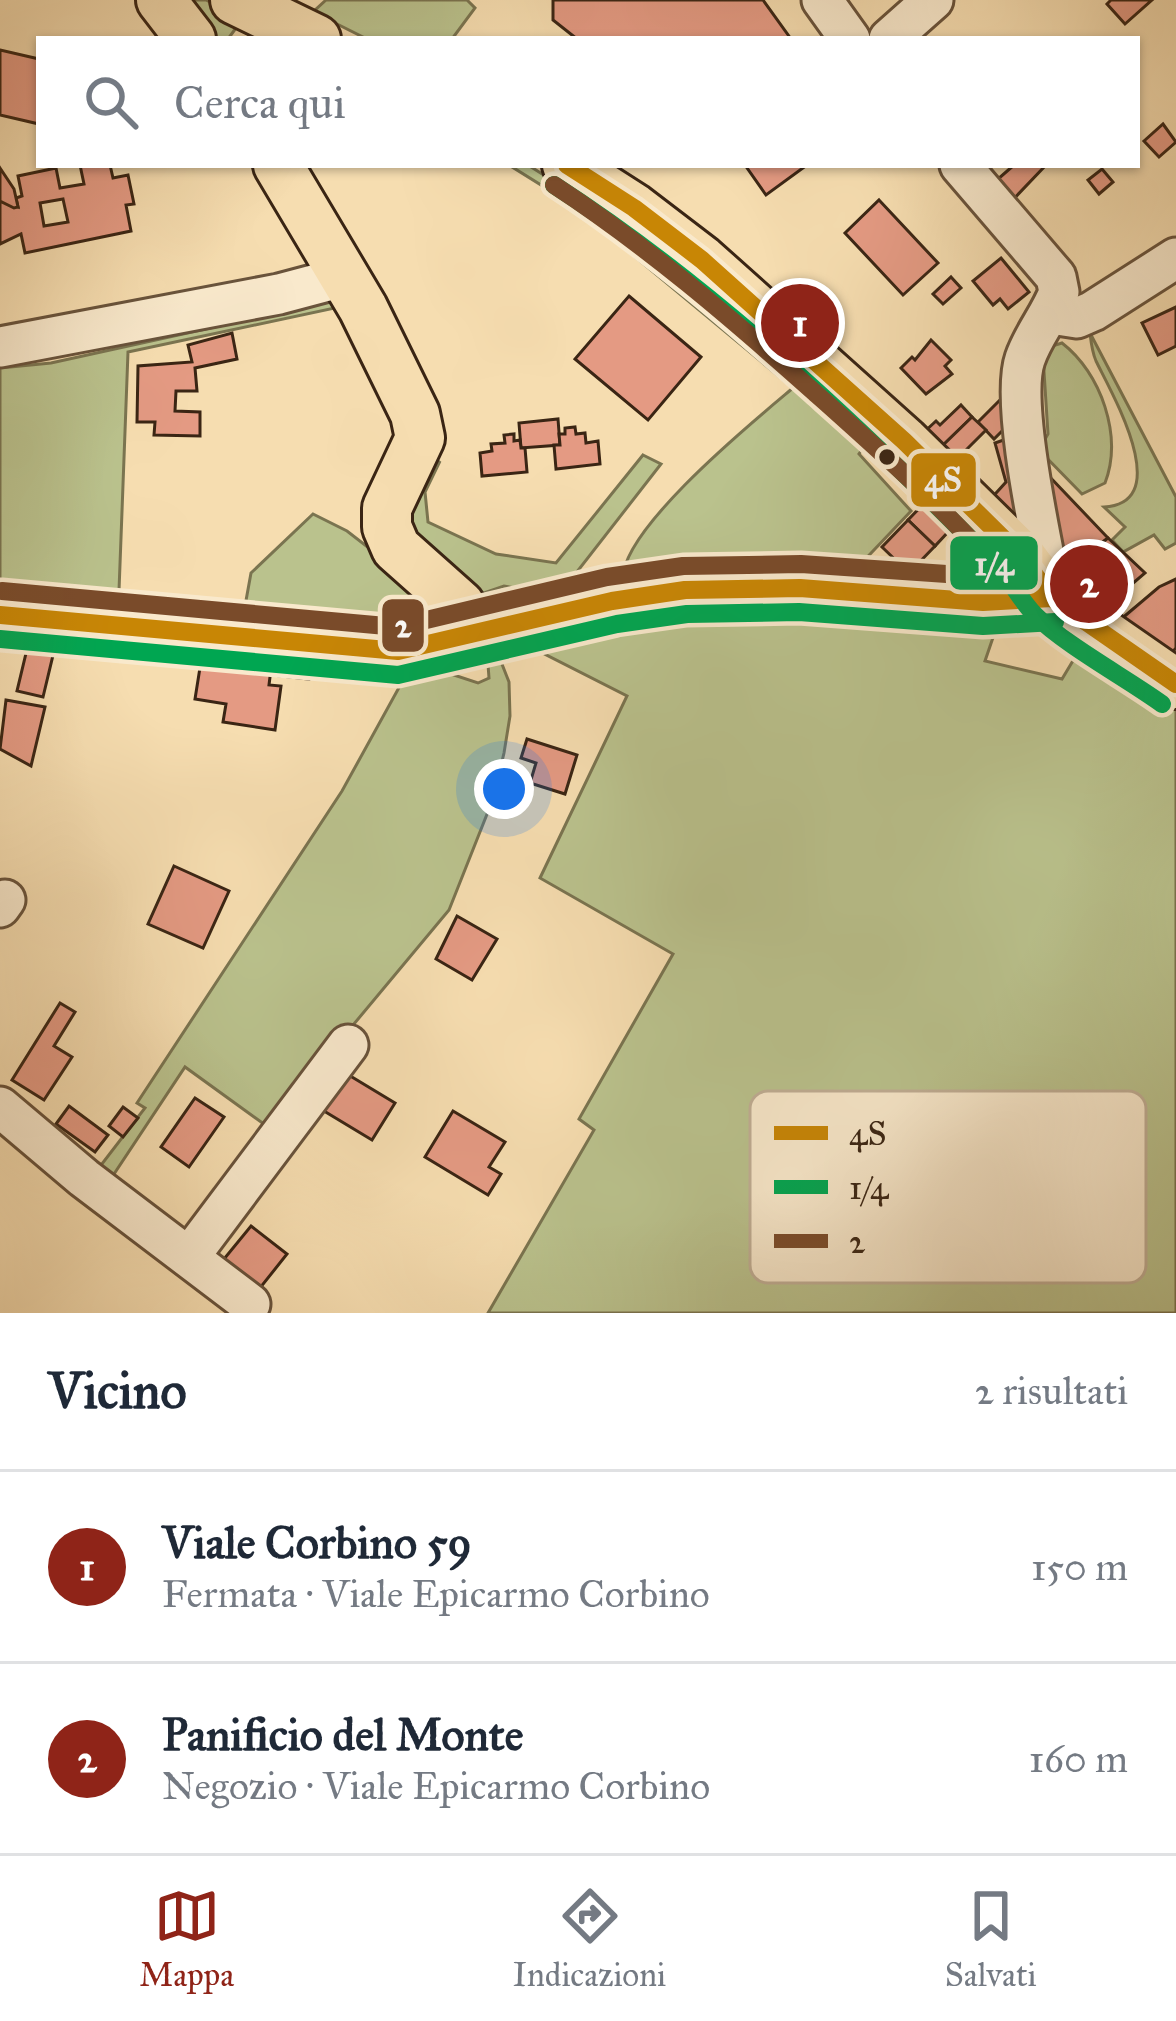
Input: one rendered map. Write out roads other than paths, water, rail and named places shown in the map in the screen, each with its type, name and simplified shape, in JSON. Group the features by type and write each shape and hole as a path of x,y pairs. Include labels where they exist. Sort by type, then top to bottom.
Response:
{"main road":[{"path":"161,0 189,36"},
{"path":"236,0 310,36"},
{"path":"280,168 394,364 415,414 420,438 387,508 387,527 396,548 460,605 476,633"},
{"path":"572,168 701,260 1030,546 1052,598 1176,684"},
{"path":"0,615 398,650 441,645 576,607 681,590 808,588 997,605 1052,598"}],"street":[{"path":"822,0 848,36"},
{"path":"892,36 933,0"},
{"path":"963,168 1056,277 1059,292 1024,360 1021,379 1030,546"},
{"path":"279,294 307,263 312,219"},
{"path":"1051,314 1077,318 1094,311 1176,258"},
{"path":"0,347 279,294 344,277"},
{"path":"189,1257 348,1046"},
{"path":"0,1107 250,1304"}],"place":[{"name":"Viale Corbino 59","path":"800,323"},
{"name":"Panificio del Monte","path":"1089,584"}]}
